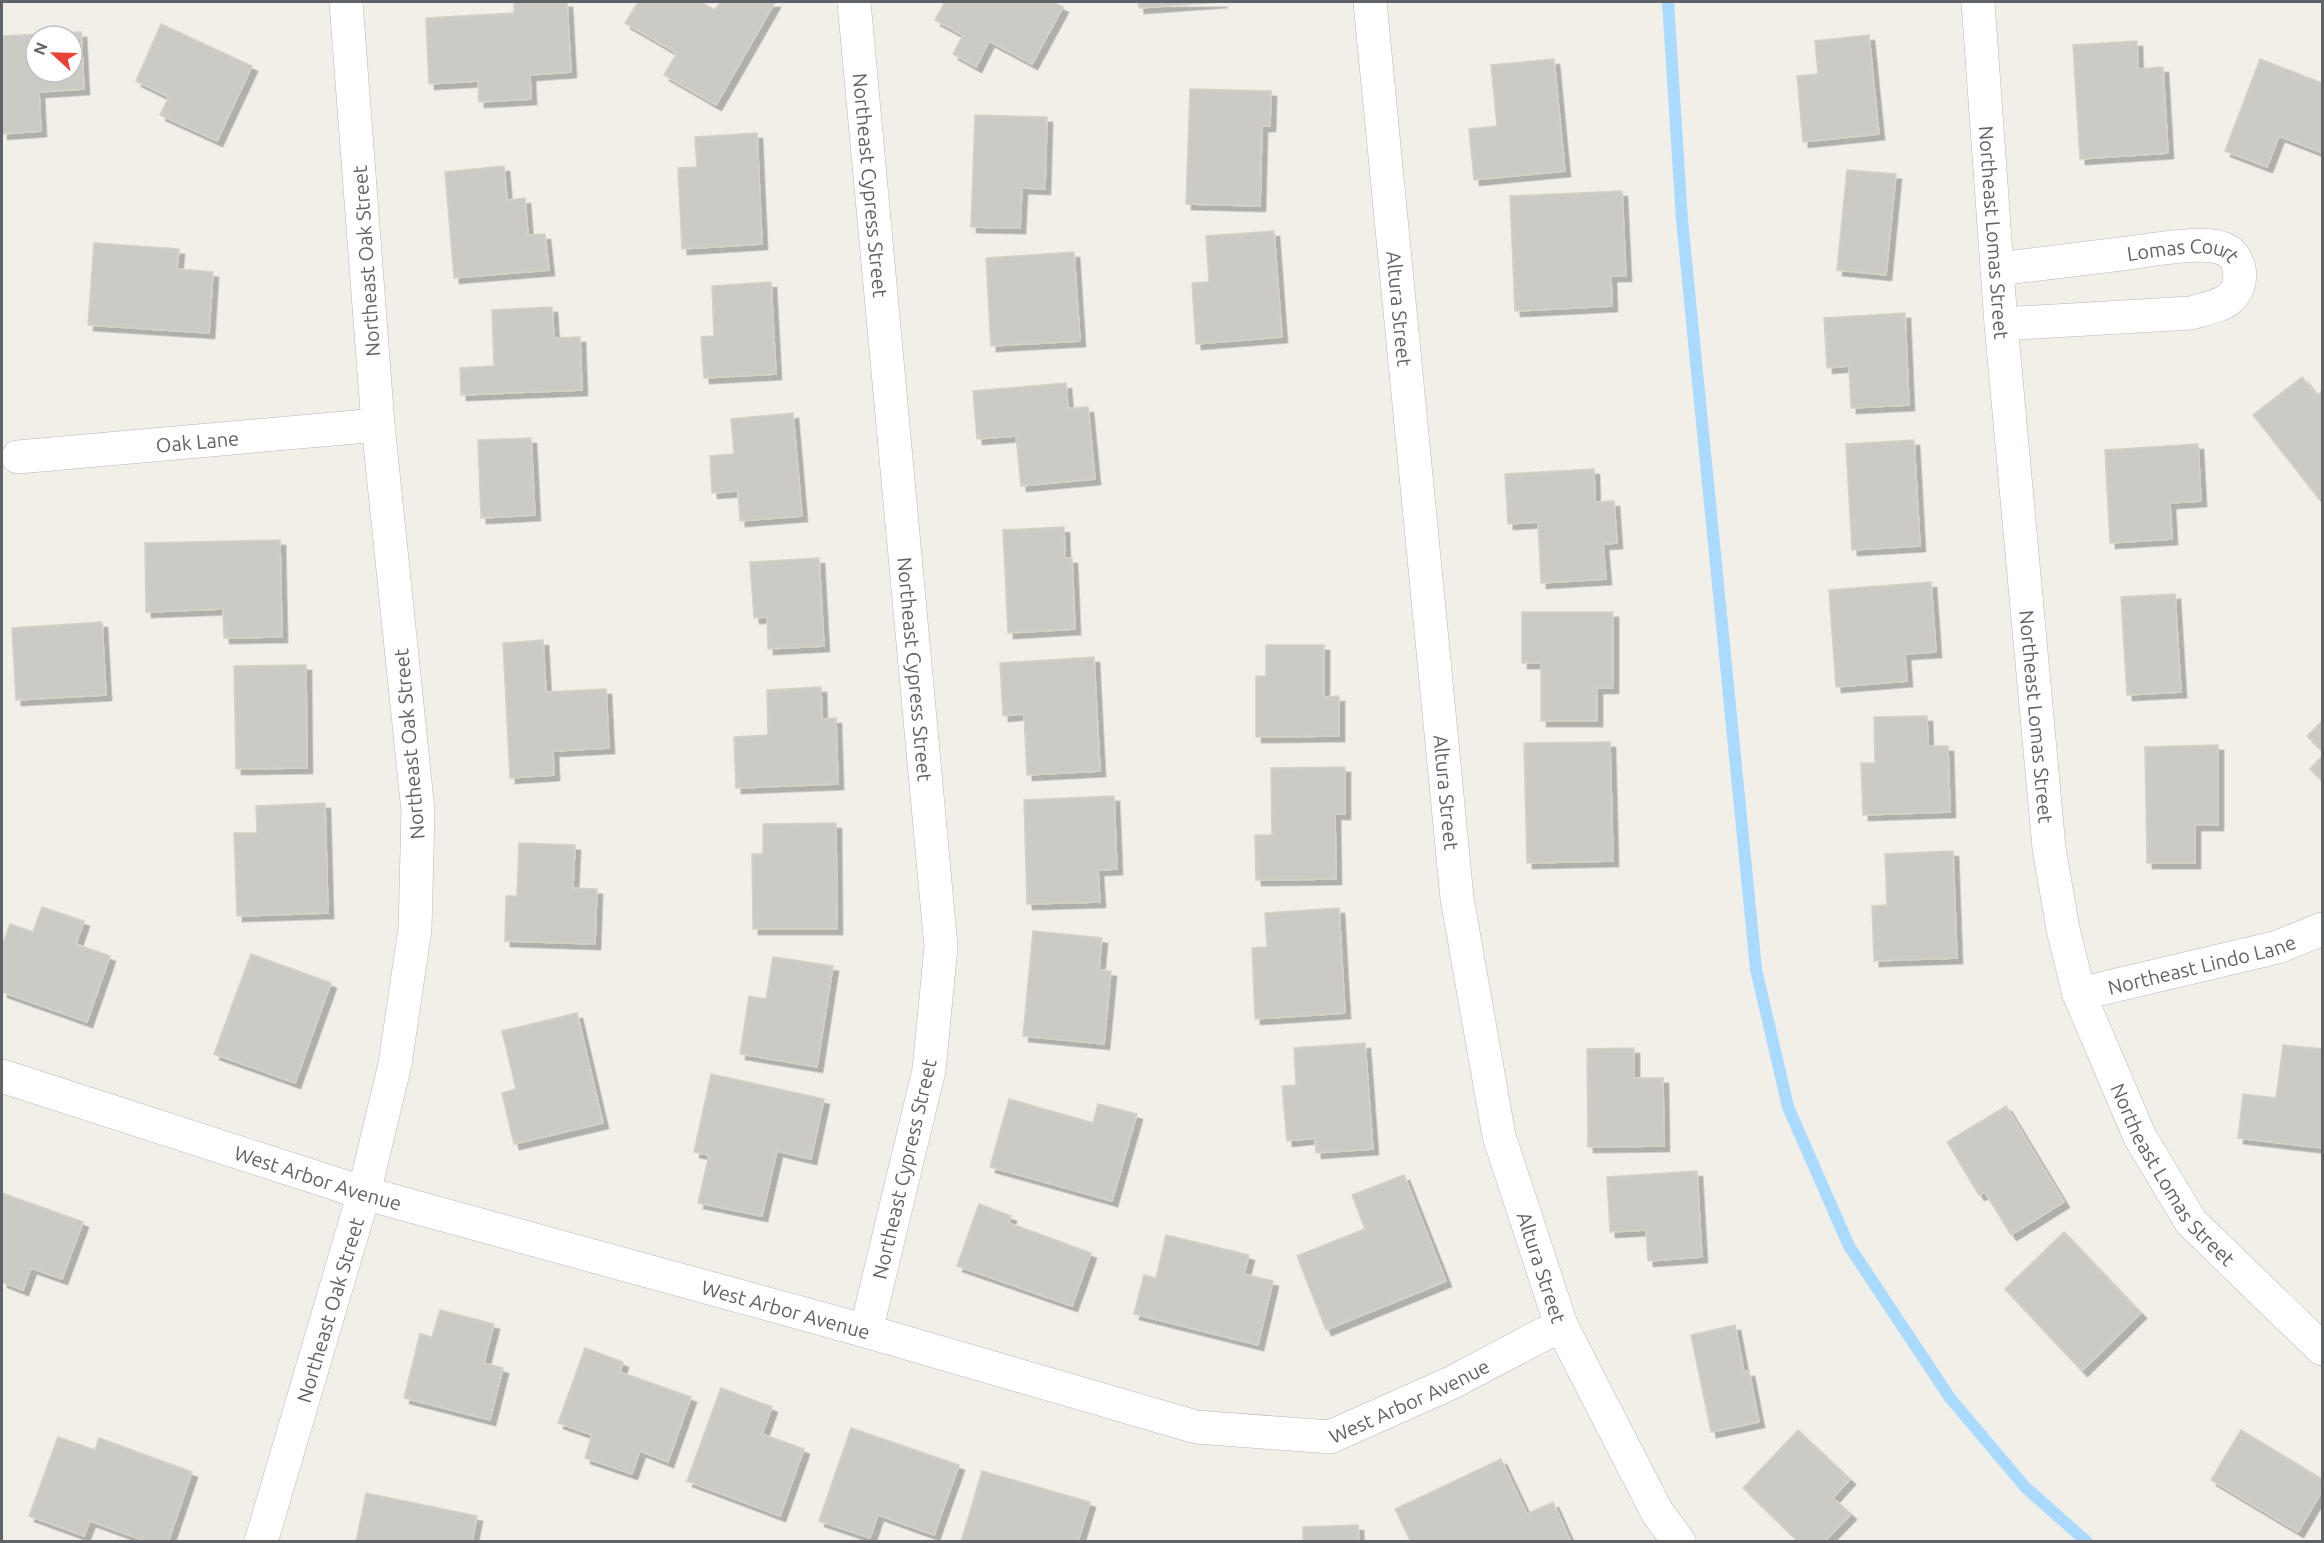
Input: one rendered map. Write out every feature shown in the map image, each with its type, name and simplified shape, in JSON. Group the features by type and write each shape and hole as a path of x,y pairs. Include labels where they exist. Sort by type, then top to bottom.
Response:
{"street":[{"name":"Northeast Oak Street","path":"261,1542 364,1193 395,1064 415,929 418,811 378,425 346,2"},
{"name":"Northeast Cypress Street","path":"854,2 941,947 929,1070 866,1331"},
{"name":"Altura Street","path":"1370,2 1457,898 1499,1137 1562,1324 1657,1512 1679,1542"},
{"name":"Northeast Lomas Street","path":"1978,2 2001,324 2049,848 2063,929 2079,994 2140,1137 2191,1222 2322,1349"},
{"name":"Lomas Court","path":"1997,269 2171,247 2209,246 2224,249 2235,257 2241,272 2238,285 2230,298 2191,313 2001,324"},
{"name":"Oak Lane","path":"18,457 378,425"},
{"name":"Northeast Lindo Lane","path":"2079,994 2278,947 2322,929"},
{"name":"West Arbor Avenue","path":"2,1076 364,1193 866,1331 1196,1427 1330,1437 1451,1383 1562,1324"}],"building":[{"path":"514,2 567,2 571,72 530,75 531,99 479,102 478,81 429,84 426,18 514,13"},
{"path":"638,2 701,2 715,10 720,2 775,2 716,105 664,75 677,53 625,23"},
{"path":"945,2 1053,2 1063,7 1032,64 989,41 976,67 953,54 963,35 935,20"},
{"path":"1138,2 1222,2 1139,8"},
{"path":"161,24 252,66 217,141 160,115 169,97 136,81"},
{"path":"24,35 24,84 84,84 84,89 39,92 41,131 2,134 2,36"},
{"path":"1869,35 1879,134 1803,142 1797,76 1818,74 1815,41"},
{"path":"2137,41 2138,69 2163,67 2168,153 2080,159 2073,45"},
{"path":"1554,59 1565,171 1474,180 1469,129 1497,126 1491,65"},
{"path":"2260,59 2322,83 2322,153 2279,136 2267,167 2225,151"},
{"path":"1190,89 1271,91 1270,126 1262,126 1260,206 1186,204"},
{"path":"975,115 1047,117 1045,189 1022,188 1020,228 971,227"},
{"path":"757,133 762,244 682,249 678,168 697,167 695,137"},
{"path":"504,166 507,200 525,198 528,235 545,234 549,270 454,278 445,172"},
{"path":"1847,170 1896,174 1886,275 1837,270"},
{"path":"1622,191 1626,276 1611,276 1612,306 1515,311 1510,196"},
{"path":"1274,231 1282,337 1196,344 1192,283 1209,282 1206,236"},
{"path":"94,243 179,249 177,269 213,272 209,333 88,325"},
{"path":"1074,252 1080,341 991,346 986,258"},
{"path":"771,282 776,374 704,378 701,337 714,336 712,286"},
{"path":"552,307 554,338 580,337 582,390 461,395 460,368 494,366 492,310"},
{"path":"1905,313 1909,405 1851,408 1849,366 1827,368 1824,318"},
{"path":"2302,377 2317,396 2322,391 2322,496 2319,499 2253,415"},
{"path":"1066,383 1068,408 1088,407 1095,479 1021,486 1016,436 977,439 973,391"},
{"path":"793,413 802,516 740,521 738,491 712,493 710,456 734,454 731,419"},
{"path":"531,438 535,515 481,518 478,440"},
{"path":"1914,440 1920,546 1852,550 1846,444"},
{"path":"2198,444 2201,501 2170,503 2172,539 2110,543 2105,450"},
{"path":"1594,469 1595,502 1614,501 1617,543 1603,544 1606,579 1541,583 1538,522 1508,524 1505,474"},
{"path":"1064,527 1065,558 1072,558 1075,629 1008,633 1003,530"},
{"path":"280,540 282,637 224,638 223,609 146,612 145,543"},
{"path":"819,558 824,646 768,649 767,617 754,618 750,562"},
{"path":"1931,582 1936,652 1905,654 1907,681 1836,687 1829,590"},
{"path":"2175,594 2181,692 2127,695 2121,597"},
{"path":"1522,612 1613,612 1613,688 1597,688 1597,721 1541,721 1541,663 1522,663"},
{"path":"102,622 106,695 16,700 12,628"},
{"path":"543,640 546,692 606,689 609,748 553,751 554,775 510,778 503,643"},
{"path":"1266,645 1324,645 1324,697 1339,696 1339,736 1256,737 1256,676 1266,676"},
{"path":"1094,657 1100,771 1027,775 1024,714 1003,716 1000,663"},
{"path":"306,665 307,768 236,769 234,666"},
{"path":"821,687 822,719 836,718 838,784 736,788 734,737 768,735 767,690"},
{"path":"1927,716 1928,746 1948,746 1950,812 1863,815 1861,763 1875,763 1874,717"},
{"path":"2322,721 2322,751 2307,736"},
{"path":"1610,742 1613,861 1527,863 1524,743"},
{"path":"2218,745 2218,825 2195,825 2195,863 2147,863 2145,747"},
{"path":"2322,756 2322,781 2310,769"},
{"path":"1345,767 1345,814 1335,814 1336,879 1256,880 1255,835 1272,835 1271,768"},
{"path":"1114,796 1117,869 1098,870 1100,902 1027,904 1024,800"},
{"path":"325,803 328,913 237,916 234,833 257,833 256,806"},
{"path":"836,823 837,929 753,929 752,854 763,854 763,824"},
{"path":"519,843 575,845 573,888 597,889 595,944 505,941 506,896 517,896"},
{"path":"1953,851 1957,958 1874,961 1872,906 1887,905 1885,854"},
{"path":"42,907 84,921 76,944 110,956 87,1022 2,992 2,946 10,924 33,932"},
{"path":"1339,908 1345,1013 1255,1019 1252,948 1267,947 1265,913"},
{"path":"1033,931 1102,938 1099,970 1111,971 1104,1044 1023,1036"},
{"path":"251,954 331,983 295,1083 214,1054"},
{"path":"773,957 833,966 817,1067 740,1054 749,996 766,999"},
{"path":"577,1013 603,1123 514,1144 502,1093 516,1089 502,1031"},
{"path":"1365,1043 1373,1149 1316,1153 1315,1138 1287,1141 1282,1086 1296,1085 1294,1048"},
{"path":"2283,1045 2322,1049 2322,1148 2238,1138 2243,1094 2276,1098"},
{"path":"1634,1048 1634,1078 1663,1078 1664,1146 1588,1147 1587,1049"},
{"path":"711,1074 824,1099 811,1159 777,1151 762,1216 698,1203 709,1155 694,1152"},
{"path":"1009,1099 1093,1123 1098,1104 1137,1114 1112,1201 990,1167"},
{"path":"2006,1106 2064,1202 2011,1235 1985,1192 1979,1195 1947,1142"},
{"path":"1697,1171 1702,1257 1648,1261 1646,1230 1610,1232 1607,1177"},
{"path":"1404,1175 1446,1281 1326,1330 1297,1256 1365,1229 1352,1195"},
{"path":"2,1193 83,1222 62,1279 31,1268 23,1290 2,1282"},
{"path":"979,1204 1011,1216 1009,1223 1091,1253 1072,1306 957,1266"},
{"path":"2064,1232 2141,1313 2082,1371 2005,1289"},
{"path":"1166,1235 1249,1255 1244,1274 1273,1281 1258,1345 1134,1314 1144,1275 1156,1278"},
{"path":"440,1310 494,1324 484,1363 503,1368 490,1420 404,1398 420,1334 432,1337"},
{"path":"1735,1325 1744,1372 1749,1371 1759,1422 1711,1432 1691,1335"},
{"path":"585,1348 623,1362 620,1372 691,1397 668,1462 640,1451 632,1474 585,1458 592,1435 558,1423"},
{"path":"721,1388 772,1407 762,1434 804,1449 780,1516 687,1481"},
{"path":"851,1428 959,1465 934,1535 878,1515 870,1538 819,1521"},
{"path":"1798,1430 1850,1479 1833,1498 1851,1514 1824,1542 1799,1542 1743,1488"},
{"path":"2241,1430 2322,1479 2322,1491 2298,1532 2211,1480"},
{"path":"58,1437 95,1450 99,1438 192,1472 168,1542 148,1542 90,1521 84,1536 29,1516"},
{"path":"1501,1459 1527,1514 1553,1502 1571,1542 1411,1542 1395,1509"},
{"path":"982,1471 1090,1502 1078,1542 961,1542"},
{"path":"366,1493 477,1516 472,1542 356,1542"},
{"path":"1358,1525 1359,1542 1303,1542 1303,1527"}],"waterway":[{"path":"1668,2 1682,220 1756,969 1788,1107 1849,1246 1950,1398 2026,1488 2087,1542"}]}
